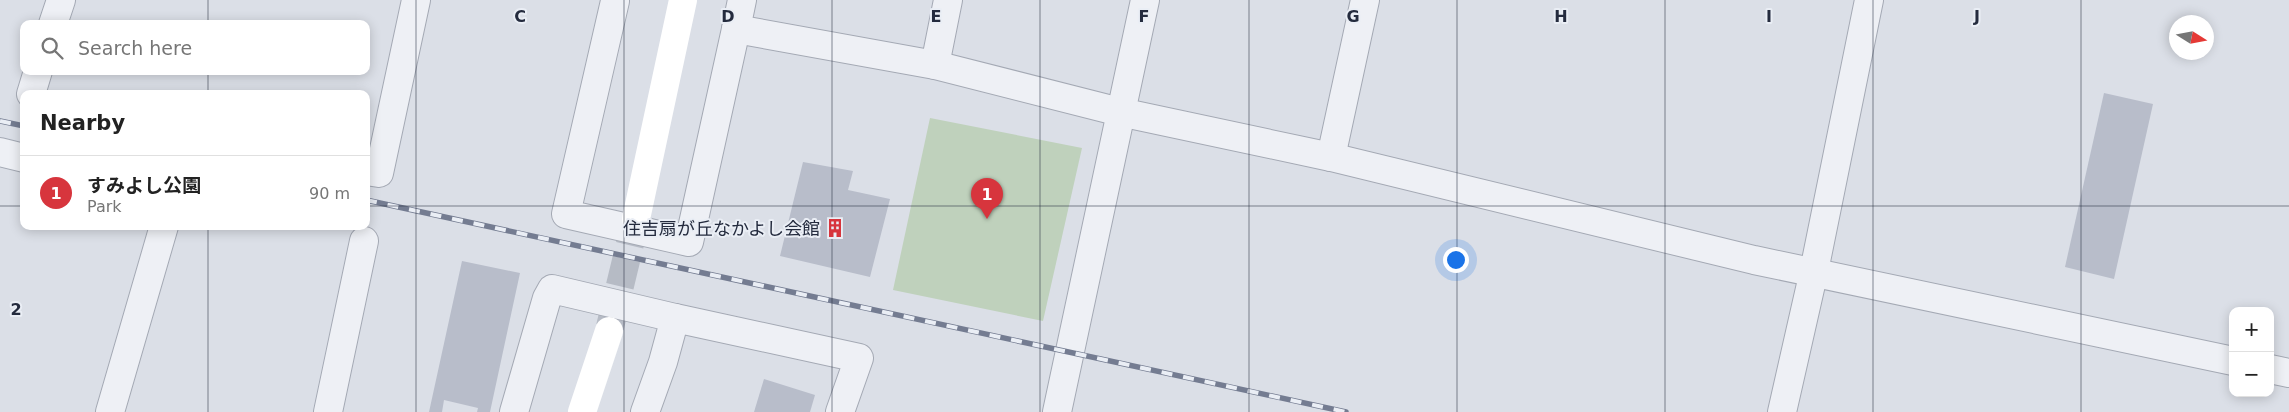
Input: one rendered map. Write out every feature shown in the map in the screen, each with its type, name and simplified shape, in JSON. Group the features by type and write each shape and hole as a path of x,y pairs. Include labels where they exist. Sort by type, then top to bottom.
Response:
{"street":[{"path":"54,20 61,0"},
{"path":"370,172 379,174 416,0"},
{"path":"613,0 566,214 689,242 742,0"},
{"path":"636,219 682,0"},
{"path":"934,65 948,0"},
{"path":"1057,412 1145,0"},
{"path":"1332,158 1364,0"},
{"path":"1782,412 1814,271 1869,0"},
{"path":"736,29 934,65 1120,112 1332,158 1754,260 1814,271 2229,360"},
{"path":"32,90 37,75"},
{"path":"0,152 20,157"},
{"path":"110,412 163,230"},
{"path":"328,412 364,241"},
{"path":"514,412 547,298 552,289 859,358 840,412"},
{"path":"645,412 663,362 675,318"},
{"path":"582,412 609,331"},
{"path":"2274,370 2289,373"}],"green space":[{"path":"930,118 1082,148 1043,321 893,290"}],"building":[{"path":"2104,93 2153,104 2114,279 2065,267"},
{"name":"住吉扇が丘なかよし会館","path":"803,162 853,171 848,190 890,199 870,277 780,256"},
{"path":"462,261 520,273 490,412 477,412 478,408 444,400 442,412 429,412"},
{"path":"764,379 815,395 810,412 754,412"}],"tunnel":[{"path":"610,327 636,219"}],"railway":[{"path":"0,121 20,125"},
{"path":"370,201 1346,412"}],"place":[{"name":"すみよし公園","path":"987,219"},
{"name":"住吉扇が丘なかよし会館","path":"835,228"}]}
